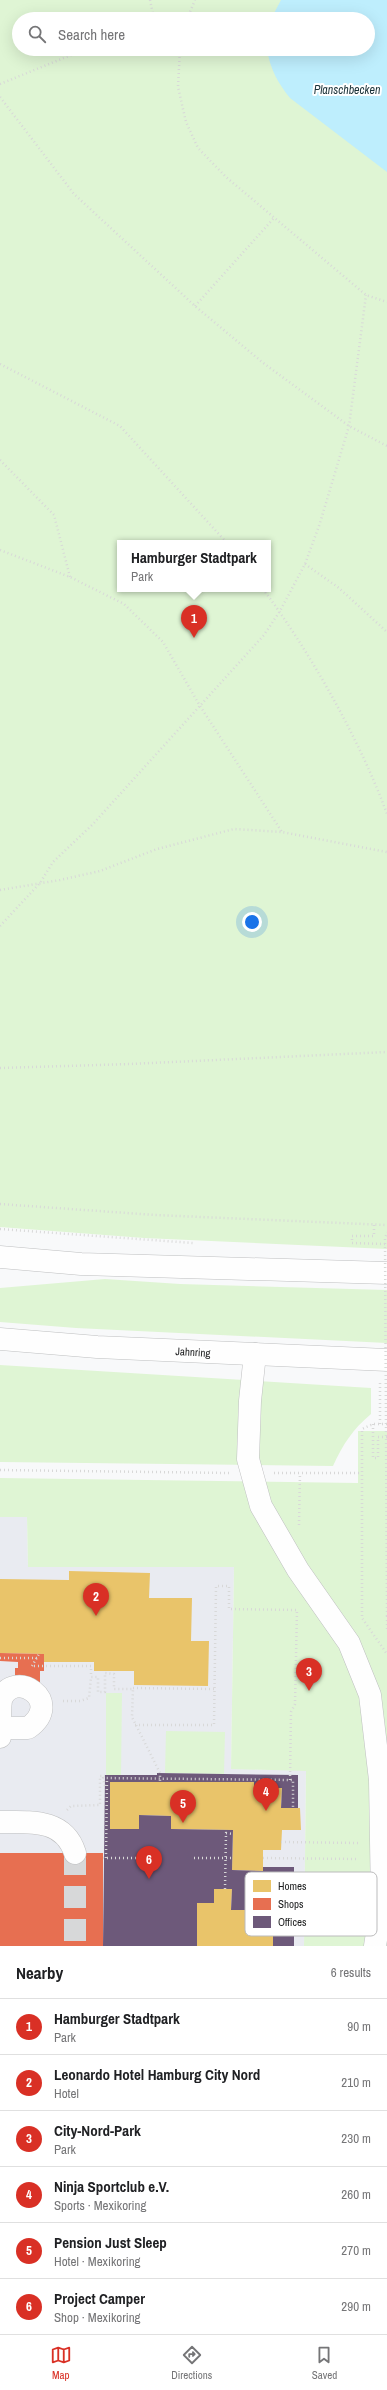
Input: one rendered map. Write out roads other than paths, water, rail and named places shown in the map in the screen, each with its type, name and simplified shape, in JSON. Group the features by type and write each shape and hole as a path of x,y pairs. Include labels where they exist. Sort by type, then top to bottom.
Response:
{"main road":[{"path":"0,1257 81,1264 387,1273"},
{"name":"Jahnring","path":"0,1338 97,1347 387,1360"},
{"path":"255,1354 250,1400 248,1460 261,1506 298,1570 349,1643 370,1695 380,1780 373,1855 381,1873 382,1902 377,1933"},
{"path":"0,1728 28,1728 39,1717 41,1701 35,1692 29,1688 15,1687 9,1690 1,1701 0,1728 0,1737"},
{"path":"0,1822 30,1823 55,1827 71,1841 75,1853"},
{"path":"375,1946 377,1936"}],"water":[{"name":"Planschbecken","path":"281,0 387,0 387,172 290,98 275,75 268,56 375,56 375,12 275,12"}],"tunnel":[{"path":"75,1853 75,1946"}],"place":[{"name":"Hamburger Stadtpark","path":"194,638"},
{"name":"Leonardo Hotel Hamburg City Nord","path":"96,1616"},
{"name":"City-Nord-Park","path":"309,1691"},
{"name":"Ninja Sportclub e.V.","path":"266,1811"},
{"name":"Pension Just Sleep","path":"183,1823"},
{"name":"Project Camper","path":"149,1879"}]}
